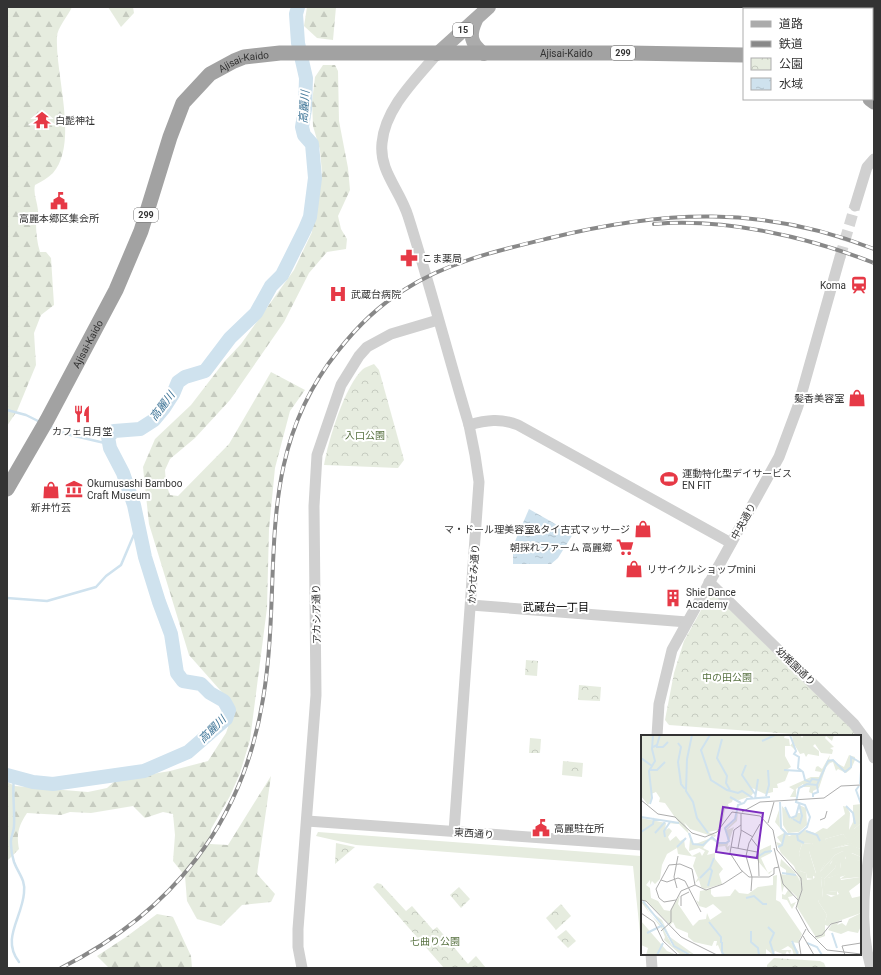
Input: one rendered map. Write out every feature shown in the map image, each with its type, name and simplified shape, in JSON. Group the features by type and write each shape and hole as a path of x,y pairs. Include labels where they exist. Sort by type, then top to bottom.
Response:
{"highway":[{"name":"Ajisai-Kaido","path":"7,489 108,308 141,231 170,137 183,103 210,74 244,57 280,53 743,55"}],"main road":[{"name":"15","path":"437,54 489,7"},
{"path":"477,18 471,30 470,38 473,44 484,54"}],"street":[{"name":"かわせみ通り","path":"437,54 396,106 384,129 381,149 387,174 407,214 469,425 479,482 454,832"},
{"path":"854,206 867,167 874,159"},
{"name":"中央通り","path":"657,735 659,704 664,678 672,650 779,457 790,430 840,257"},
{"name":"アカシア通り","path":"302,968 298,947 298,929 316,695 314,506 317,455 340,385 359,356 367,347 391,334 438,320"},
{"path":"469,425 494,420 509,421 518,425 731,543"},
{"name":"幼稚園通り","path":"709,582 854,724 868,743 874,758"},
{"path":"471,605 687,622"},
{"name":"東西通り","path":"307,821 641,845"},
{"path":"871,968 865,933 863,905 864,861 874,824"},
{"path":"651,955 652,968"}],"green space":[{"path":"7,7 72,7 57,33 57,53 65,127 61,160 53,173 35,185 38,210 36,223 37,241 40,252 46,252 51,258 54,305 41,315 34,333 36,365 17,411 7,426"},
{"path":"108,7 133,7 134,13 121,27"},
{"path":"307,7 336,7 333,40 317,38 304,26"},
{"path":"323,65 335,65 338,71 339,121 348,168 350,190 338,216 341,229 347,239 346,249 327,252 309,273 284,322 230,400 195,438 170,459 165,470 166,484 170,495 178,496 229,444 271,372 305,390 290,411 275,468 269,529 267,608 250,740 240,773 230,796 211,829 210,844 228,845 271,776 257,874 275,894 271,902 242,905 221,926 197,919 187,901 185,876 173,861 175,835 173,814 163,812 145,818 133,806 91,813 70,812 61,815 27,813 19,830 19,849 7,861 7,782 15,786 88,792 107,788 116,780 170,771 208,761 226,733 235,707 189,655 149,524 143,467 155,439 191,405 224,362 241,344 294,270 312,232 313,211 322,173 320,150 313,126 312,102 315,77"},
{"name":"入口公園","path":"374,364 379,370 404,460 398,468 324,465 333,428 350,387 363,369"},
{"name":"中の田公園","path":"710,594 714,594 856,733 855,735 807,735 669,725 665,720 674,673 684,641"},
{"path":"526,660 538,661 537,676 525,675"},
{"path":"579,685 601,687 600,701 578,700"},
{"path":"530,738 541,739 540,753 529,753"},
{"path":"563,761 583,763 582,777 562,775"},
{"path":"318,832 641,856 641,934 633,866 356,845 316,836"},
{"path":"336,843 355,847 335,864"},
{"name":"七曲り公園","path":"377,883 381,884 406,911 412,906 433,930 437,927 468,964 476,956 486,968 444,968 373,887"},
{"path":"459,887 470,899 461,908 450,895"},
{"path":"561,904 571,916 556,930 546,918"},
{"path":"157,914 173,917 191,956 192,968 109,968 97,956 126,937"},
{"path":"566,930 576,941 568,948 557,937"},
{"path":"774,958 820,961 824,963 826,968 767,968 767,965"}],"water":[{"path":"529,509 573,534 558,558 551,564 513,564 513,546"}],"waterway":[{"name":"高麗川","path":"7,775 33,782 53,784 144,771 188,752 226,719 229,710 224,701 210,693 201,684 183,681 177,673 171,634 145,557 134,505 123,473 110,448 108,437 114,431 140,429 154,420 173,394 178,382 185,377 205,371 230,338 256,313 271,286 282,275 305,229 310,217 315,178 312,144 304,135 302,127 305,109 306,78 298,43 296,14 298,7"},
{"path":"7,410 26,415 40,422"},
{"path":"50,427 66,434 109,444"},
{"path":"7,598 47,601 96,587 106,576 121,565 138,525"},
{"path":"14,777 14,826 11,848 14,862 24,884 22,902 12,937 14,953 19,962"}],"tunnel":[{"path":"840,257 855,206"}],"railway":[{"path":"61,968 101,945 137,920 168,891 196,859 220,824 239,785 253,744 263,699 269,653 276,519 282,476 293,434 311,392 338,351 352,334 376,310 394,296 421,280 456,264 512,247 592,229 633,222 713,216 752,219 792,225 833,235 874,249"},
{"path":"654,224 681,223 738,227 822,245 874,263"}],"place":[{"name":"白髭神社","path":"42,120"},
{"name":"高麗本郷区集会所","path":"59,201"},
{"name":"こま薬局","path":"409,258"},
{"name":"Koma","path":"859,285"},
{"name":"武蔵台病院","path":"338,294"},
{"name":"髪香美容室","path":"857,398"},
{"name":"カフェ日月堂","path":"82,414"},
{"name":"運動特化型デイサービス EN FIT","path":"669,479"},
{"name":"Okumusashi Bamboo Craft Museum","path":"74,489"},
{"name":"新井竹芸","path":"51,490"},
{"name":"マ・ドール理美容室&タイ古式マッサージ","path":"643,529"},
{"name":"朝採れファーム 高麗郷","path":"625,547"},
{"name":"リサイクルショップmini","path":"634,569"},
{"name":"Shie Dance Academy","path":"673,598"},
{"name":"高麗駐在所","path":"541,828"}],"district":[{"name":"武蔵台一丁目","path":"556,607"}]}
